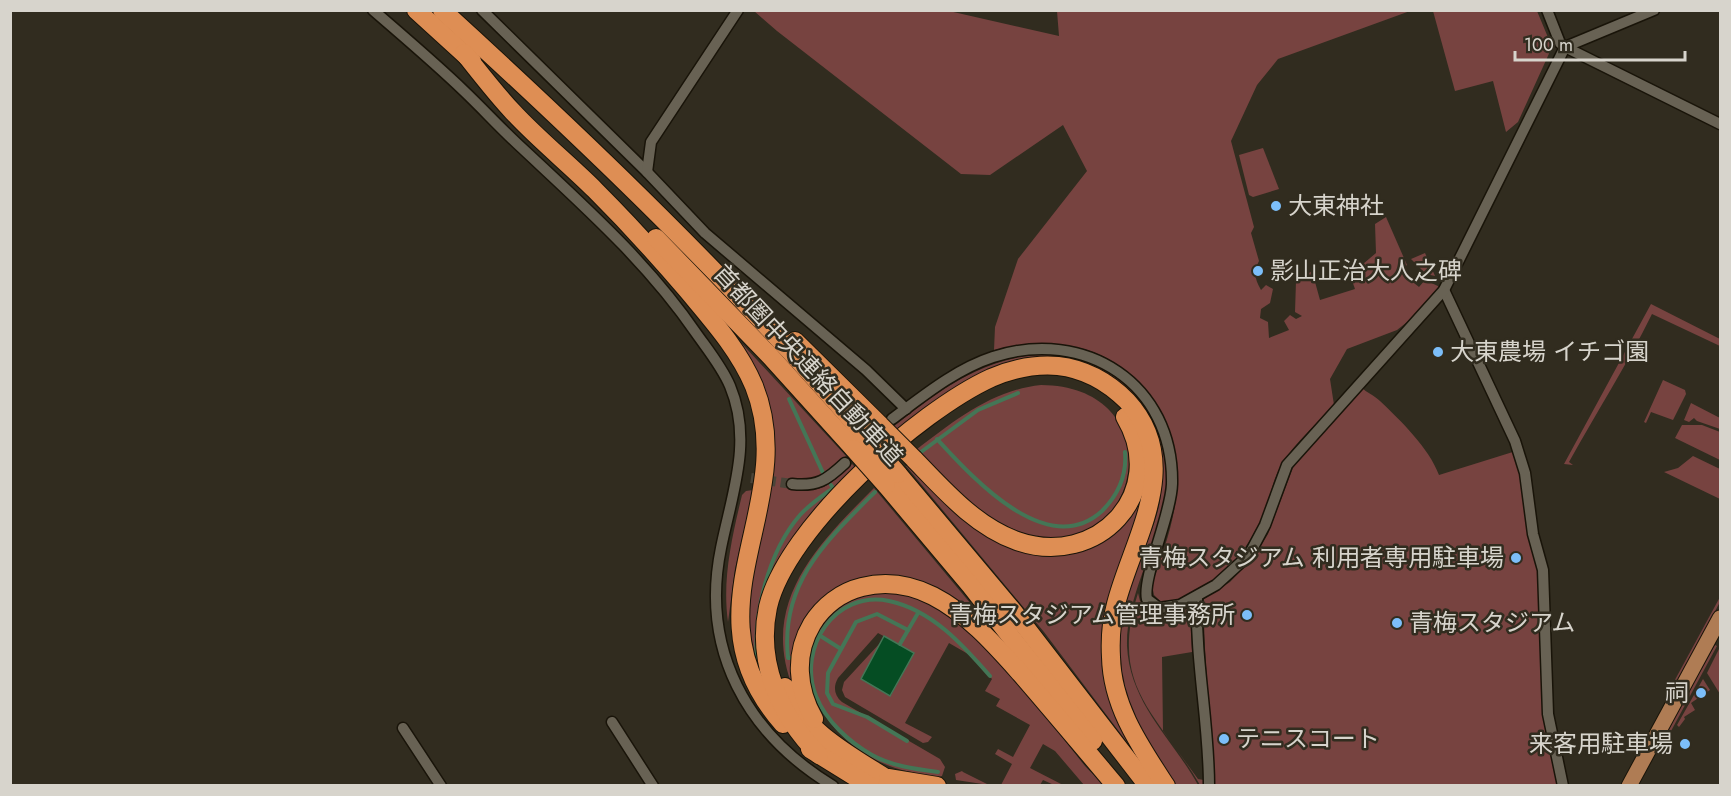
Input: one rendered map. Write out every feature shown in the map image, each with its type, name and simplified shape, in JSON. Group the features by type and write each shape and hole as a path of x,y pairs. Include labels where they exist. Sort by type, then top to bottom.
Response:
{"highway":[{"name":"首都圏中央連絡自動車道","path":"416,10 639,220 762,348 868,439 892,479 1127,786"},
{"path":"442,10 580,139 684,242 759,308 868,439 914,459 957,503 986,525 1017,541 1052,547 1083,542 1109,527 1123,512 1132,494 1139,464 1134,435 1118,408 1103,394 1086,384 1057,377 1025,378 988,391 962,406 913,443 867,484 820,534 796,567 782,598 776,638 782,679 796,708 821,733 856,760 901,782 935,785"},
{"path":"464,53 513,112 595,190 668,268 729,343 748,373 764,418 766,453 762,492 741,585 739,614 742,645 752,676 767,705 786,728 819,755 870,786"},
{"path":"819,755 786,715 768,663 765,644 767,615 775,587 786,563 811,528 849,487 890,449 947,404 973,387 1003,374 1032,367 1056,366 1086,373 1111,387 1137,414 1151,446 1154,467 1151,496 1116,604 1111,630 1111,659 1117,694 1128,723 1166,786"},
{"name":"首都圏中央連絡自動車道","path":"892,479 1020,620 1148,786"},
{"path":"821,733 807,705 800,678 801,652 810,627 826,607 851,590 874,584 901,585 931,595 950,606 989,639 1116,786"}],"main road":[{"path":"1629,786 1720,618"}],"street":[{"path":"373,10 464,91 582,203 662,286 718,363 730,386 740,421 739,476 720,552 718,577 720,623 726,658 737,687 758,723 787,754 833,786"},
{"path":"482,10 705,232 866,370 906,409"},
{"path":"647,172 651,142 738,10"},
{"path":"1547,10 1560,43 1565,47 1720,124"},
{"path":"792,484 809,486 822,483 868,439 906,409 964,369 1008,353 1040,349 1061,350 1093,358 1116,369 1131,382 1150,405 1164,433 1170,459 1169,510 1147,585 1147,599 1155,607 1164,608 1197,597 1223,580 1249,555 1265,525 1284,472 1292,459 1444,290 1565,47 1654,10"},
{"path":"1444,290 1515,441 1525,473 1533,534 1543,570 1548,714 1563,786"},
{"path":"739,476 751,478"},
{"path":"1197,597 1197,639 1206,719 1209,786"},
{"path":"612,722 653,786"},
{"path":"403,728 441,786"}],"shaded area":[{"path":"754,11 949,11 1059,36 1057,11 1410,11 1278,59 1257,85 1231,141 1254,227 1251,233 1259,261 1255,273 1256,279 1261,290 1266,285 1273,289 1270,303 1261,309 1260,318 1268,322 1269,338 1289,330 1284,321 1290,315 1296,319 1302,316 1295,312 1296,281 1312,271 1320,300 1355,289 1350,275 1376,253 1375,224 1386,217 1407,265 1399,271 1419,287 1425,280 1440,287 1411,319 1397,330 1347,349 1330,379 1334,405 1282,464 1259,524 1250,540 1227,569 1213,581 1180,599 1162,603 1154,595 1152,585 1172,519 1176,497 1176,470 1172,444 1163,420 1150,397 1133,377 1113,362 1089,351 1062,345 994,350 995,327 1018,259 1087,171 1063,125 990,175 961,174"},
{"path":"1433,11 1537,11 1552,47 1518,122 1506,132 1493,81 1455,91"},
{"path":"1263,148 1279,189 1253,197 1249,195 1239,155"},
{"path":"1425,253 1435,276 1426,274 1411,259"},
{"path":"1651,304 1720,339 1720,346 1652,314 1569,462 1573,465 1564,464"},
{"path":"709,308 846,456 820,476 806,479 788,478 787,488 817,489 837,478 852,464 857,469 801,528 776,562 768,579 761,617 763,679 745,621 771,441"},
{"path":"1045,353 1092,363 1106,369 1136,394 1157,429 1163,448 1167,488 1160,524 1131,610 1127,646 1130,667 1144,703 1198,785 1175,785 1142,730 1130,704 1123,680 1120,654 1121,627 1127,597 1158,511 1161,490 1159,464 1147,416 1054,358 898,432 893,427 928,400 963,378 1001,362"},
{"path":"1663,380 1685,390 1686,394 1673,420 1651,412 1646,423 1644,422"},
{"path":"1041,385 1086,394 1114,416 1128,446 1127,479 1114,509 1089,531 1054,539 1011,528 984,513 916,450 974,408 1006,393"},
{"path":"1361,387 1380,401 1414,435 1429,455 1439,475 1516,451 1539,571 1543,715 1559,785 1215,785 1206,669 1204,599 1230,582 1254,557 1268,534 1294,465"},
{"path":"1691,403 1720,418 1720,429 1694,418 1689,422 1684,420"},
{"path":"1682,425 1702,425 1720,432 1720,460 1675,438"},
{"path":"1693,456 1720,469 1720,499 1664,472 1678,468"},
{"path":"909,463 954,506 1069,552 1148,481 1106,630 1148,770 1044,632 906,466"},
{"path":"874,488 1017,659 924,586 828,598 793,688 784,657 783,628 789,602 800,577 815,553"},
{"path":"753,490 735,569 728,622 726,590 732,542 742,495 746,491"},
{"path":"873,593 901,594 918,599 941,610 964,627 1009,672 1085,766 1105,785 1084,785 1055,751 1043,744 1030,768 1063,785 1054,785 1043,780 1040,785 1001,785 1012,764 995,754 998,749 1013,757 1030,725 996,706 1000,699 985,691 992,679 968,654 949,643 905,723 932,737 928,742 923,743 845,697 842,690 844,682 881,642 861,679 891,695 914,653 878,633 838,678 835,685 837,697 842,702 940,759 945,767 942,776 911,772 876,760 847,741 825,715 811,687 808,659 816,632 837,609"},
{"path":"1138,593 1140,601 1149,613 1164,614 1187,607 1190,611 1192,652 1162,657 1163,730 1142,698 1133,677 1129,653 1130,626"},
{"path":"1720,597 1720,602 1666,701 1664,700"},
{"path":"884,636 914,653 890,696 861,679"},
{"path":"1715,645 1717,646 1671,731 1668,729"},
{"path":"1720,647 1720,694 1707,673"},
{"path":"1703,679 1710,690 1691,703 1695,710 1684,717 1679,727 1677,725"},
{"path":"1181,755 1198,779 1204,780 1204,785 1200,785"},
{"path":"962,771 989,785 956,780 955,774"}],"waterway":[{"path":"921,452 978,410 1018,393"},
{"path":"789,399 824,475"},
{"path":"937,439 990,492 1012,508 1035,520 1058,526 1081,524 1108,505 1123,477 1125,452"},
{"path":"757,662 756,643 760,604 771,565 779,547 800,515 833,488 831,485"},
{"path":"790,658 788,658 787,631 791,607 799,585 824,546 875,492"},
{"path":"938,772 880,759 855,744 832,722 820,705 811,678 812,659 825,626 852,604 870,600 889,601 919,612 933,621 958,641 990,676"},
{"path":"900,644 918,613"},
{"path":"907,741 867,717 833,704 827,693 828,673 856,622 877,614 908,630"},
{"path":"980,619 994,632"},
{"path":"819,635 841,649"}],"tunnel":[{"path":"751,478 792,484"}],"place":[{"name":"大東神社","path":"1276,206"},
{"name":"影山正治大人之碑","path":"1258,271"},
{"name":"大東農場 イチゴ園","path":"1438,352"},
{"name":"青梅スタジアム 利用者専用駐車場","path":"1516,558"},
{"name":"青梅スタジアム管理事務所","path":"1247,615"},
{"name":"青梅スタジアム","path":"1397,623"},
{"name":"祠","path":"1701,693"},
{"name":"テニスコート","path":"1224,739"},
{"name":"来客用駐車場","path":"1685,744"}]}
